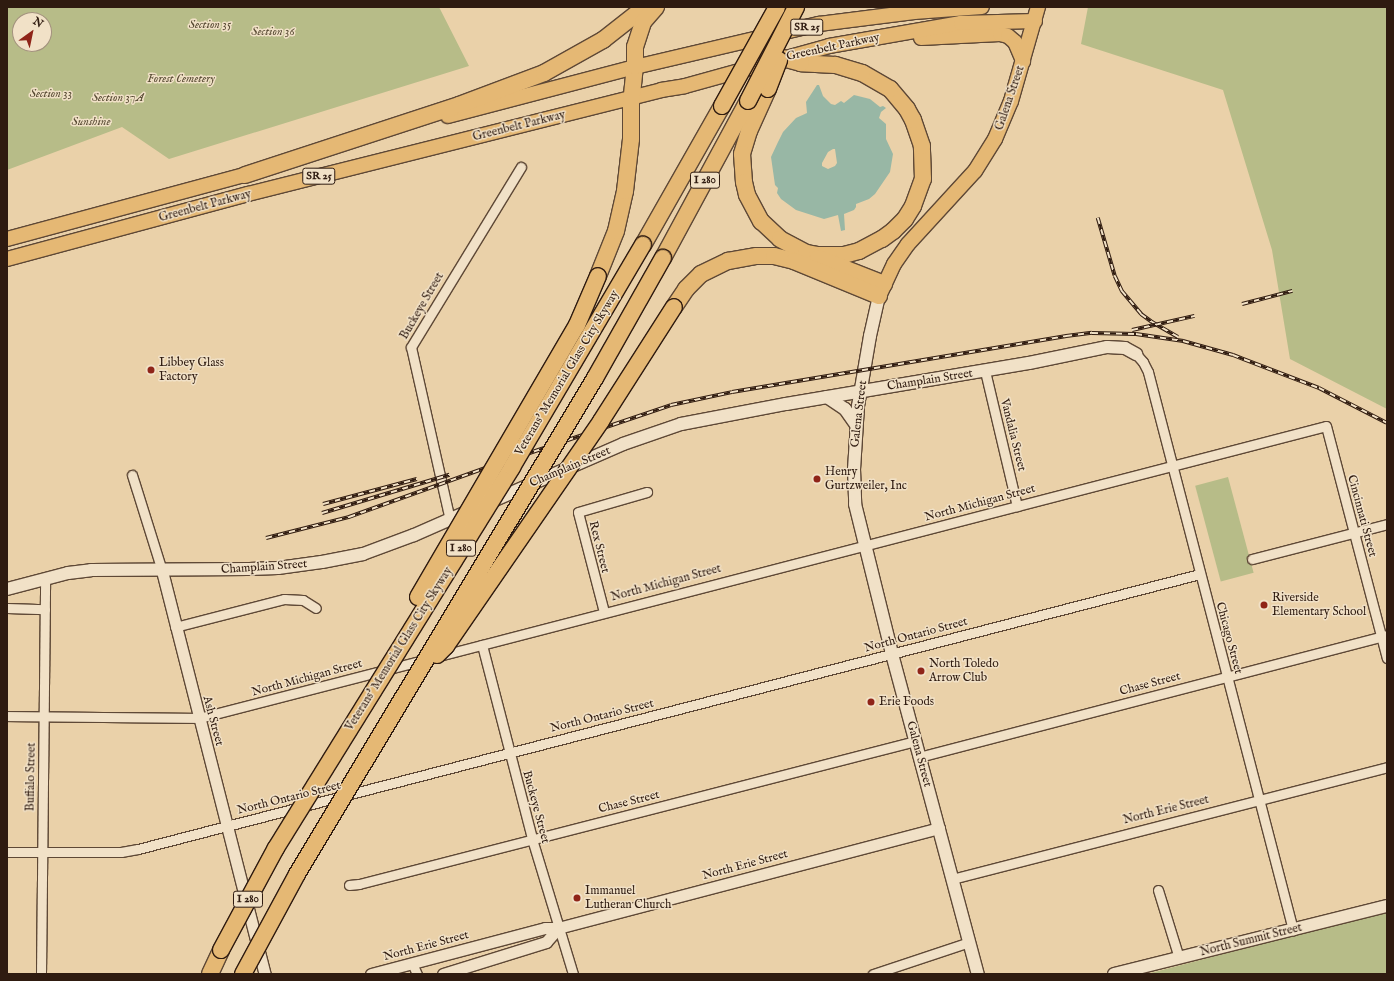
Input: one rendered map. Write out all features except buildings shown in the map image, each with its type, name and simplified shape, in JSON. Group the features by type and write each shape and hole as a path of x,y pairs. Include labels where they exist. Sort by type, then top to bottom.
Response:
{"highway":[{"path":"244,175 459,105 544,73 603,40 645,7"},
{"path":"276,848 577,325 616,231 625,191 631,139 631,97 635,47 643,22 656,7"},
{"name":"Veterans' Memorial Glass City Skyway","path":"210,974 221,950 276,848 512,467 643,245 777,7"},
{"path":"797,7 768,89 745,143 742,154 744,182 749,200 761,221 780,239 882,290"},
{"name":"Veterans' Memorial Glass City Skyway","path":"243,974 297,874 595,378 748,101 797,7"},
{"path":"782,58 801,63 835,65 849,68 890,89 907,109 916,126 922,146 923,179 919,193 905,219 893,231 872,245 844,255 829,256 806,253"},
{"path":"420,669 446,646 600,421 686,289 701,274 728,261 757,256 774,256 794,260 882,290"}],"main road":[{"name":"Greenbelt Parkway","path":"7,239 244,175 462,112 634,67 819,24 914,12 982,7"},
{"name":"Greenbelt Parkway","path":"7,259 248,194 631,97 685,86 828,46 961,22 1037,14"},
{"name":"Galena Street","path":"978,974 919,757 865,545 854,493 856,425 870,336 882,290 894,264 908,244 922,227 962,186 986,155 1004,119 1037,14"},
{"path":"828,46 940,36 1000,34 1008,36 1015,42 1023,61"},
{"name":"Champlain Street","path":"7,589 68,573 91,570 162,571 278,568 322,562 363,554 414,535 623,444 681,424 861,391 985,371 1107,347 1125,348 1136,354"},
{"path":"827,397 845,409 856,425"},
{"name":"North Summit Street","path":"1114,974 1387,906"}],"street":[{"name":"Buckeye Street","path":"454,518 411,347 521,167"},
{"name":"Chicago Street","path":"1136,354 1143,362 1148,372 1293,930"},
{"name":"Vandalia Street","path":"985,371 1017,506"},
{"name":"North Michigan Street","path":"7,716 199,718 1326,426"},
{"name":"Cincinnati Street","path":"1326,426 1354,533 1384,636 1387,658"},
{"name":"Ash Street","path":"132,475 162,571 175,627 265,974"},
{"name":"Rex Street","path":"604,612 578,512 647,492"},
{"path":"1252,559 1387,524"},
{"name":"North Ontario Street","path":"7,852 121,852 227,826 1200,574"},
{"name":"Buffalo Street","path":"41,974 45,580"},
{"path":"175,627 284,599 296,598 303,600 316,608"},
{"path":"7,608 45,609"},
{"name":"Chase Street","path":"919,757 1384,636"},
{"name":"Buckeye Street","path":"482,645 532,839 573,974"},
{"name":"Chase Street","path":"349,885 359,884 915,740"},
{"name":"North Erie Street","path":"952,879 1387,767"},
{"name":"North Erie Street","path":"371,974 545,928 558,928 939,828"},
{"path":"1158,890 1179,958"},
{"path":"443,974 546,942 558,928"},
{"path":"873,974 970,942"},
{"path":"412,963 417,974"}],"green space":[{"name":"Forest Cemetery","path":"7,7 439,7 469,66 169,159 122,127 7,170"},
{"path":"1088,7 1387,7 1387,409 1290,359 1272,250 1223,90 1081,44"},
{"path":"1228,477 1254,573 1221,581 1195,486"},
{"path":"1387,911 1387,974 1147,974"}],"shaded area":[{"path":"817,85 819,85 823,96 831,104 835,105 841,101 844,103 854,95 870,99 880,107 883,106 886,108 881,112 879,118 886,124 886,139 893,154 890,172 875,194 869,199 856,204 854,210 844,214 845,230 841,231 838,215 824,219 796,210 781,199 777,193 778,188 775,185 771,157 783,132 796,118 807,113 806,102","holes":["835,149 837,163 835,166 828,169 822,166 828,152"]}],"railway":[{"path":"1098,218 1115,276 1122,291 1141,314 1178,337"},
{"path":"1242,304 1292,291"},
{"path":"1132,330 1194,316"},
{"path":"266,538 349,517 488,467 671,405 732,392 1066,336 1092,333 1136,334 1183,341 1233,355 1319,388 1387,423"},
{"path":"322,513 449,475"},
{"path":"323,504 417,479"}],"place":[{"name":"Libbey Glass Factory","path":"151,370"},
{"name":"Henry Gurtzweiler, Inc","path":"817,479"},
{"name":"Riverside Elementary School","path":"1264,605"},
{"name":"North Toledo Arrow Club","path":"921,671"},
{"name":"Erie Foods","path":"871,702"},
{"name":"Immanuel Lutheran Church","path":"577,898"}],"park label":[{"name":"Section 35","path":"210,25"},
{"name":"Section 36","path":"273,32"},
{"name":"Section 33","path":"51,94"},
{"name":"Section 37A","path":"118,98"},
{"name":"Sunshine","path":"91,122"}]}
